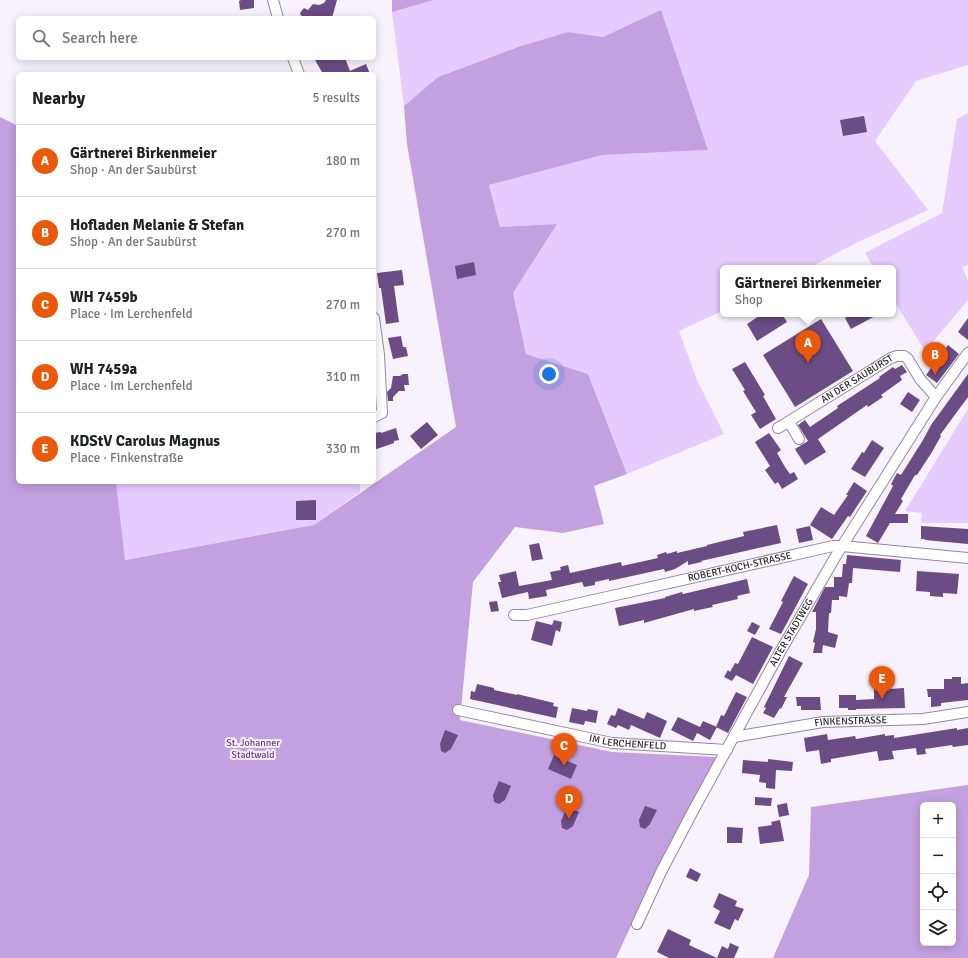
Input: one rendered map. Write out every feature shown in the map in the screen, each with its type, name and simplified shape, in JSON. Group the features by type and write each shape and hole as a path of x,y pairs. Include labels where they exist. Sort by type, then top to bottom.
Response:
{"street":[{"path":"273,0 277,16"},
{"path":"294,60 298,72"},
{"path":"376,333 379,355 382,413 376,416"},
{"name":"ALTER STADTWEG","path":"637,924 661,872 693,811 780,652 842,546 905,444 936,397 968,354"},
{"name":"AN DER SAUBÜRST","path":"778,428 891,358 897,356 904,356 908,359 920,379 936,397"},
{"path":"789,422 799,439"},
{"name":"ROBERT-KOCH-STRASSE","path":"514,616 527,616 826,548 842,546 968,558"},
{"name":"IM LERCHENFELD","path":"458,710 612,743 727,750"},
{"name":"FINKENSTRASSE","path":"734,737 823,722 922,719 968,712"}],"shaded area":[{"path":"434,0 968,0 968,65 916,81 875,141 928,210 854,244 815,265 720,265 720,312 679,331 697,380 724,434 627,474 588,374 526,354 513,293 557,224 500,227 489,185 602,155 708,150 661,11 603,37 568,32 521,46 438,77 404,106 392,12"},
{"path":"968,113 968,265 962,267 968,280 968,300 925,351 896,304 896,265 872,265 865,253 942,213 957,119"},
{"path":"968,409 968,523 921,523 922,513 905,511"},
{"path":"116,484 360,484 360,492 314,525 124,560"}],"green space":[{"path":"392,0 434,0 392,12"},
{"name":"St. Johanner Stadtwald","path":"661,10 708,150 602,155 489,185 500,227 557,224 513,293 526,354 588,374 627,474 594,486 604,524 563,533 515,527 473,582 460,720 612,752 716,757 657,870 616,958 0,958 0,117 16,125 16,484 116,484 125,560 314,525 373,484 376,484 376,482 456,427 407,144 404,106 438,77 521,46 568,32 603,37"},
{"path":"968,785 968,958 773,958 809,875 811,807"}],"building":[{"path":"254,0 254,8 240,10 239,1"},
{"path":"326,0 337,0 333,16 301,16 300,13 304,8 308,10 313,4 319,5 324,3"},
{"path":"315,60 346,60 350,71 366,64 369,72 322,72"},
{"path":"864,116 867,132 843,136 840,120"},
{"path":"474,262 476,275 457,279 455,266"},
{"path":"402,270 404,285 394,286 399,322 386,324 381,288 379,288 377,273"},
{"path":"758,317 784,317 787,322 757,341 747,324"},
{"path":"847,317 873,317 851,329 845,318"},
{"path":"968,318 968,340 958,332"},
{"path":"821,319 853,371 795,407 763,355"},
{"path":"401,336 403,347 406,347 408,356 393,359 388,338"},
{"path":"948,345 959,354 937,383 926,375"},
{"path":"745,362 765,395 763,396 776,419 760,429 751,415 756,412 732,369"},
{"path":"902,365 907,372 900,376 902,380 881,395 883,397 868,407 867,405 818,439 826,452 805,465 795,449 808,441 798,425 805,420 810,427 838,408 837,406 880,378 879,377 893,367 895,369"},
{"path":"403,374 408,374 409,385 404,385 405,391 399,391 393,397 393,401 388,401 387,392 391,388 393,376 400,376"},
{"path":"968,374 968,397 940,435 941,436 932,452 917,475 915,475 901,499 903,501 895,514 908,514 908,523 890,523 878,543 866,536 893,486 891,484 897,473 901,475 931,425"},
{"path":"908,392 920,400 912,412 900,404"},
{"path":"427,422 438,435 421,449 410,436"},
{"path":"396,428 399,440 376,449 376,433 381,433"},
{"path":"769,433 781,450 777,453 785,467 790,474 794,472 798,479 782,489 778,482 775,484 765,470 770,466 755,442"},
{"path":"872,440 884,448 865,477 851,469"},
{"path":"854,482 867,491 850,517 848,516 832,539 810,525 821,507 834,515 848,495 846,495"},
{"path":"316,500 316,520 296,520 296,501"},
{"path":"777,525 781,543 688,565 688,561 675,569 665,572 664,569 609,581 609,579 595,582 595,585 584,587 582,582 546,590 547,596 529,599 528,592 502,598 498,582 501,582 499,575 516,571 519,586 552,580 550,572 561,570 560,567 568,565 570,573 621,562 622,566 658,558 657,555 666,552 667,554 677,551 677,553 707,546 744,536 743,532"},
{"path":"810,526 813,540 799,543 796,529"},
{"path":"921,526 968,529 968,544 921,539"},
{"path":"539,543 543,559 532,561 529,545"},
{"path":"847,555 901,560 900,572 853,568 852,583 849,583 847,597 839,596 839,600 832,600 831,613 829,613 828,632 838,635 835,648 823,645 822,653 813,653 815,643 813,642 816,629 816,612 812,612 825,587 834,587 834,577 842,577 843,564 846,564"},
{"path":"917,571 959,574 957,594 943,593 943,597 930,596 930,592 916,591"},
{"path":"794,576 808,584 781,634 769,629"},
{"path":"747,579 750,593 737,596 738,599 712,605 713,607 694,611 694,609 644,623 644,620 619,626 615,608 665,598 682,592 683,594"},
{"path":"497,601 499,611 491,612 489,602"},
{"path":"554,620 562,622 560,632 556,630 552,646 531,640 536,621 552,625"},
{"path":"752,622 760,626 755,635 747,631"},
{"path":"752,637 773,647 753,684 736,675 732,681 724,677 728,670 730,672 735,663 738,664"},
{"path":"789,656 803,663 784,697 787,697 781,709 780,708 774,718 763,713 766,708 764,707"},
{"path":"952,677 961,677 961,684 968,683 968,700 941,703 941,706 931,707 931,697 928,697 927,689 944,689 944,679 952,679"},
{"path":"477,684 494,688 494,690 554,703 553,706 558,707 556,718 470,699 471,691 475,692"},
{"path":"890,687 890,689 904,688 905,708 848,710 848,708 839,708 839,695 856,695 856,700 874,699 874,688"},
{"path":"736,692 747,697 728,733 716,727 721,715 724,716"},
{"path":"796,697 820,697 821,710 801,710 801,706 797,706"},
{"path":"572,708 587,711 588,709 598,711 596,723 585,721 584,725 569,722"},
{"path":"618,708 644,719 647,712 667,721 660,738 631,725 629,730 618,725 616,728 607,724 611,715 615,716"},
{"path":"678,717 700,727 693,741 671,730"},
{"path":"703,721 717,727 710,740 697,733"},
{"path":"957,728 957,730 968,728 968,745 953,747 952,745 925,749 926,754 917,755 916,748 892,751 894,759 879,761 877,751 831,759 831,762 821,764 819,750 806,752 804,738 827,734 828,740 855,736 856,739 885,734 885,736 894,735 894,738"},
{"path":"445,730 458,735 451,749 445,753 441,751 440,744"},
{"path":"554,755 577,765 571,779 548,769"},
{"path":"768,759 793,762 792,771 776,770 775,789 766,788 766,783 759,782 760,775 742,773 743,760 768,762"},
{"path":"499,781 511,786 505,800 499,804 494,802 493,795"},
{"path":"755,797 772,798 771,806 755,805"},
{"path":"787,803 789,815 779,817 777,805"},
{"path":"645,806 657,810 650,824 645,829 640,827 639,820"},
{"path":"567,807 579,812 573,826 567,830 562,828 561,821"},
{"path":"780,820 784,841 760,844 758,827 772,825 771,822"},
{"path":"727,827 743,828 742,843 727,843"},
{"path":"690,868 701,874 697,882 686,877"},
{"path":"719,893 737,901 735,906 744,909 738,921 735,919 730,930 714,923 720,911 713,907"},
{"path":"668,929 691,940 689,945 717,958 669,958 657,952"},
{"path":"730,943 739,947 734,958 717,958 722,946 728,949"}],"place":[{"name":"Gärtnerei Birkenmeier","path":"808,363"},
{"name":"Hofladen Melanie & Stefan","path":"935,375"},
{"name":"KDStV Carolus Magnus","path":"882,699"},
{"name":"WH 7459b","path":"564,766"},
{"name":"WH 7459a","path":"569,819"}]}
